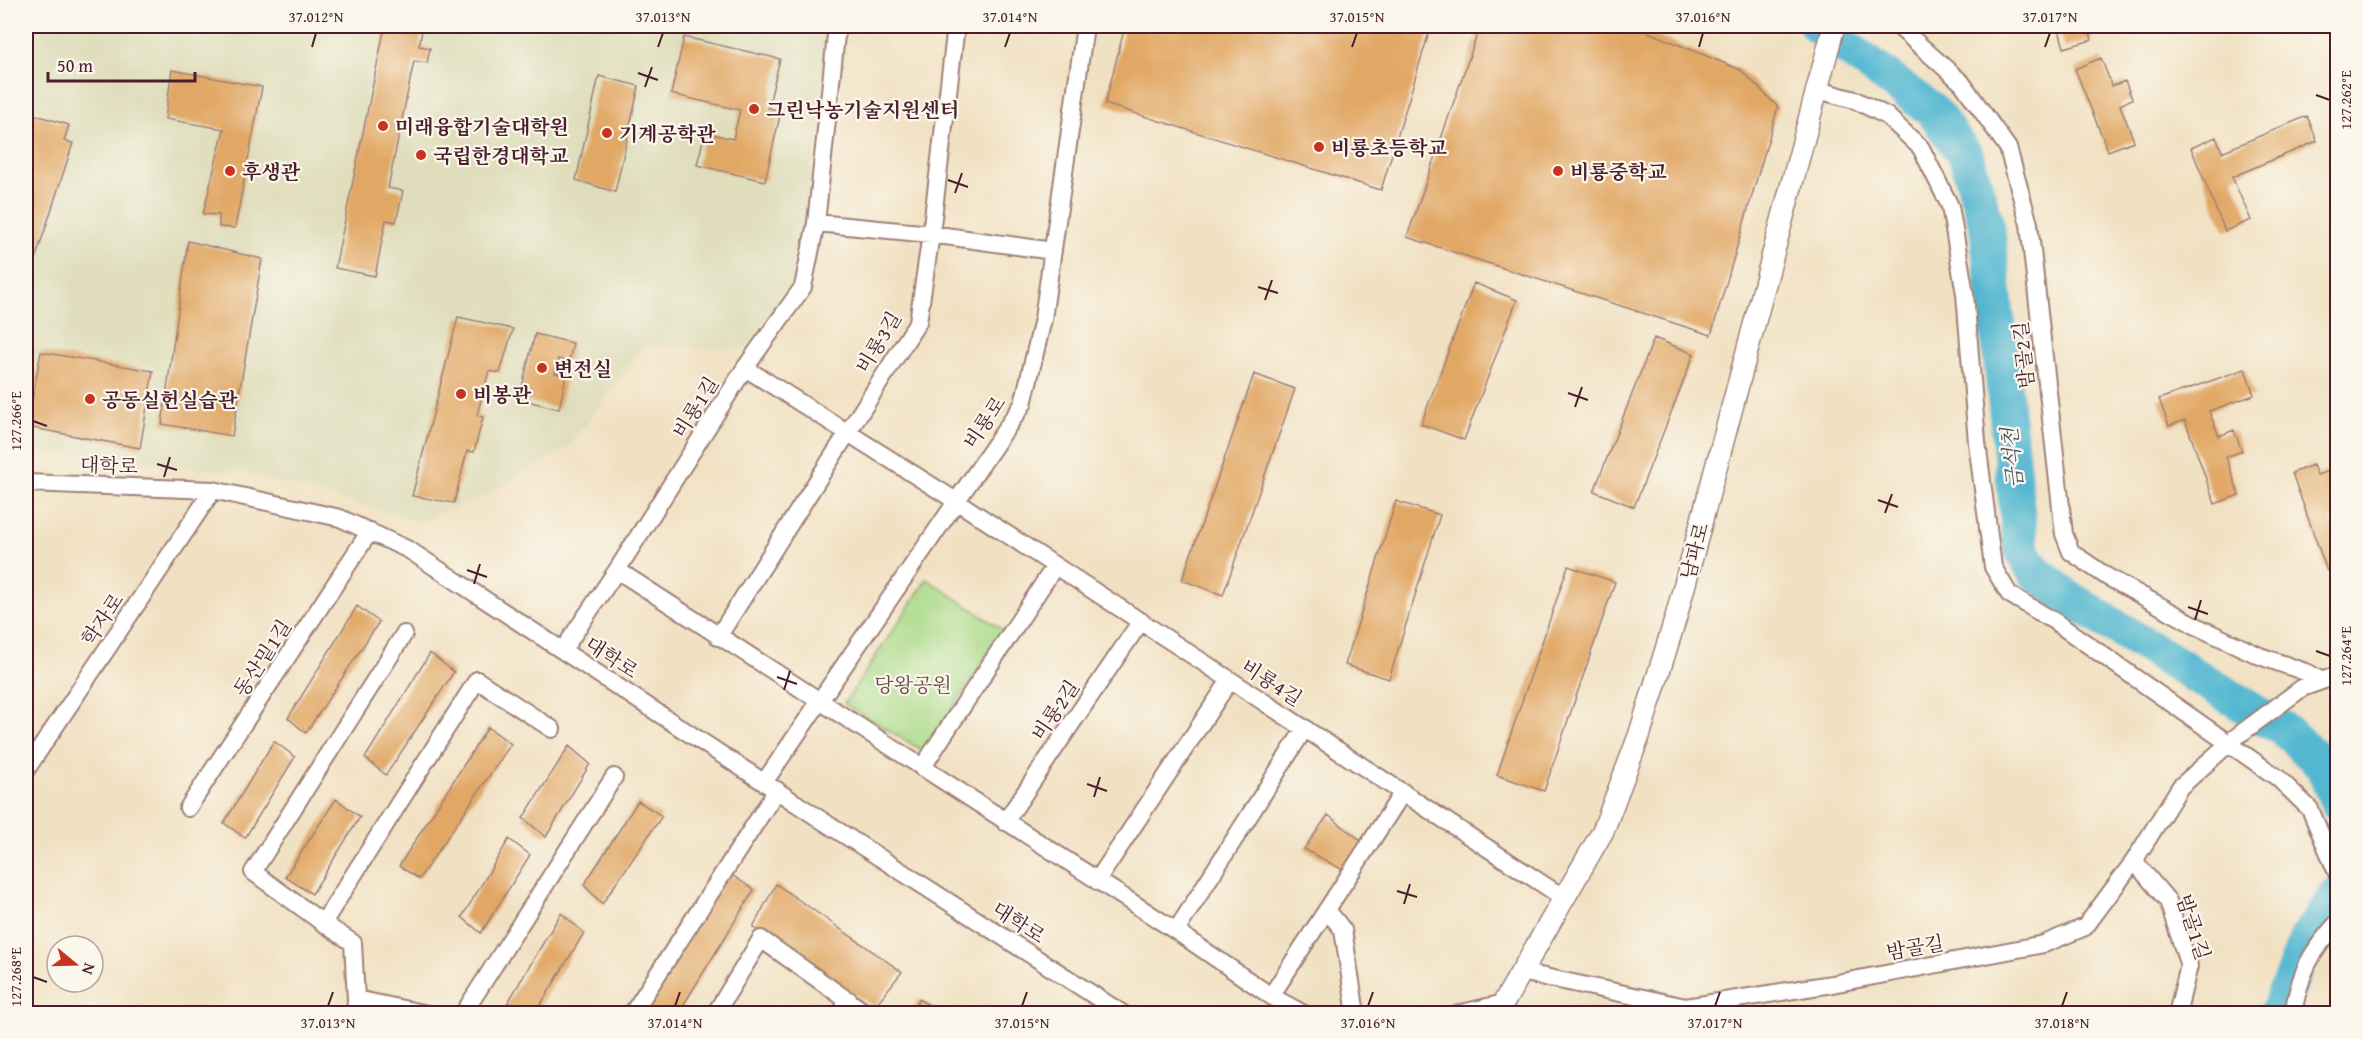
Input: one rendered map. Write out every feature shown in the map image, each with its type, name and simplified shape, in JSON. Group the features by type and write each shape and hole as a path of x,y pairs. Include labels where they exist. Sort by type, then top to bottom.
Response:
{"street":[{"name":"비룡1길","path":"563,650 617,570 745,368 803,287 816,223 837,26"},
{"name":"비룡3길","path":"718,637 918,322 956,26"},
{"name":"비룡로","path":"632,1014 821,701 1023,404 1043,319 1085,26"},
{"name":"남파로","path":"1501,1008 1603,831 1639,736 1676,617 1834,26"},
{"name":"밤골2길","path":"1898,26 1962,83 2008,148 2029,224 2064,534 2071,552 2106,576 2202,629 2319,680"},
{"path":"1818,90 1855,100 1887,116 1921,148 1950,206 1965,294 1977,442 1993,567 2009,594 2055,621 2210,729 2232,741 2277,778 2310,809 2337,875"},
{"path":"816,223 931,234 1053,251"},
{"name":"비룡4길","path":"745,368 956,501 1564,898"},
{"name":"대학로","path":"26,483 213,490 340,518 409,549 1122,1014"},
{"name":"학자로","path":"26,771 213,490"},
{"name":"동산밑1길","path":"188,808 370,531"},
{"path":"922,768 1055,566"},
{"path":"617,570 1176,931 1271,996 1304,1014"},
{"name":"비룡2길","path":"1005,822 1141,621"},
{"path":"404,634 253,872 353,943 355,1006 428,1014"},
{"name":"밤골길","path":"1521,972 1686,1007 1865,978 2044,944 2085,927 2134,861 2180,787 2232,741 2302,688 2337,675"},
{"path":"323,923 477,680 552,729"},
{"path":"1098,881 1230,680"},
{"path":"1176,931 1305,728"},
{"path":"463,1014 614,777"},
{"path":"1271,996 1403,792"},
{"name":"밤골1길","path":"2134,861 2168,901 2189,966 2177,1014"},
{"path":"1327,910 1343,930 1356,1014"},
{"path":"2293,1014 2298,984 2314,949 2337,922"},
{"path":"715,1014 761,939 844,1007 867,1014"},
{"path":"1458,1014 1501,1008"}],"shaded area":[{"name":"국립한경대학교","path":"26,26 836,26 795,285 745,350 644,346 569,447 488,494 420,522 246,473 26,450"}],"green space":[{"name":"당왕공원","path":"927,579 1003,630 925,752 844,704"}],"building":[{"name":"미래융합기술대학원","path":"385,26 423,26 419,46 430,48 427,63 414,61 388,188 403,191 396,222 386,220 375,276 335,268"},
{"name":"비룡초등학교","path":"1125,26 1431,26 1381,190 1105,104"},
{"name":"비룡중학교","path":"1480,26 1633,26 1741,70 1778,107 1711,335 1407,237"},
{"path":"2058,26 2088,26 2092,40 2064,48"},
{"name":"그린낙농기술지원센터","path":"684,37 780,59 768,108 781,111 765,181 697,165 705,132 733,139 740,110 671,94"},
{"path":"2101,58 2112,86 2125,81 2132,99 2120,105 2134,141 2108,151 2075,69"},
{"name":"후생관","path":"172,70 262,87 235,228 219,227 219,215 203,214 224,129 165,119"},
{"name":"기계공학관","path":"599,76 639,86 615,192 576,180"},
{"path":"26,112 69,125 64,141 73,143 26,288"},
{"path":"2307,116 2317,141 2232,177 2251,220 2225,231 2191,148 2216,137 2222,152"},
{"path":"188,241 262,259 232,436 162,424"},
{"path":"1474,283 1517,300 1464,440 1421,424"},
{"name":"비봉관","path":"458,317 513,329 500,373 489,371 477,415 483,417 474,452 467,451 454,503 412,496"},
{"name":"변전실","path":"535,334 573,343 569,362 558,359 555,373 566,376 559,409 519,399"},
{"path":"1654,338 1694,354 1634,507 1594,491"},
{"name":"공동실헌실습관","path":"41,352 153,371 140,448 27,427"},
{"path":"2245,369 2254,395 2209,411 2219,436 2234,430 2242,451 2226,457 2239,495 2215,504 2185,420 2169,426 2159,399"},
{"path":"1254,374 1295,389 1223,595 1182,580"},
{"path":"2313,465 2317,475 2338,468 2338,508 2335,508 2338,516 2331,519 2338,538 2338,567 2327,571 2292,473"},
{"path":"1396,501 1440,515 1389,679 1345,665"},
{"path":"1568,566 1615,582 1544,791 1497,775"},
{"path":"357,606 379,622 306,733 288,718"},
{"path":"430,653 454,672 386,775 365,758"},
{"path":"488,727 511,744 419,879 399,866"},
{"path":"274,741 295,757 245,838 224,823"},
{"path":"569,746 590,764 546,837 523,818"},
{"path":"336,799 360,817 312,894 285,877"},
{"path":"638,801 662,816 602,904 584,885"},
{"path":"1328,815 1364,843 1345,871 1304,849"},
{"path":"509,839 530,855 481,933 462,917"},
{"path":"729,873 754,890 678,1014 642,1014"},
{"path":"776,884 902,972 874,1007 753,927"},
{"path":"561,913 584,933 535,1014 501,1014"},
{"path":"919,999 943,1014 910,1014"}],"waterway":[{"name":"금석천","path":"1817,26 1933,111 1966,156 1987,226 2021,548 2034,571 2067,597 2286,731 2322,764 2338,803"},
{"path":"2277,1014 2307,938 2338,894"}],"place":[{"name":"그린낙농기술지원센터","path":"754,109"},
{"name":"미래융합기술대학원","path":"383,126"},
{"name":"기계공학관","path":"607,133"},
{"name":"비룡초등학교","path":"1319,147"},
{"name":"국립한경대학교","path":"421,155"},
{"name":"후생관","path":"230,171"},
{"name":"비룡중학교","path":"1558,171"},
{"name":"변전실","path":"542,368"},
{"name":"비봉관","path":"461,394"},
{"name":"공동실헌실습관","path":"90,399"}]}
